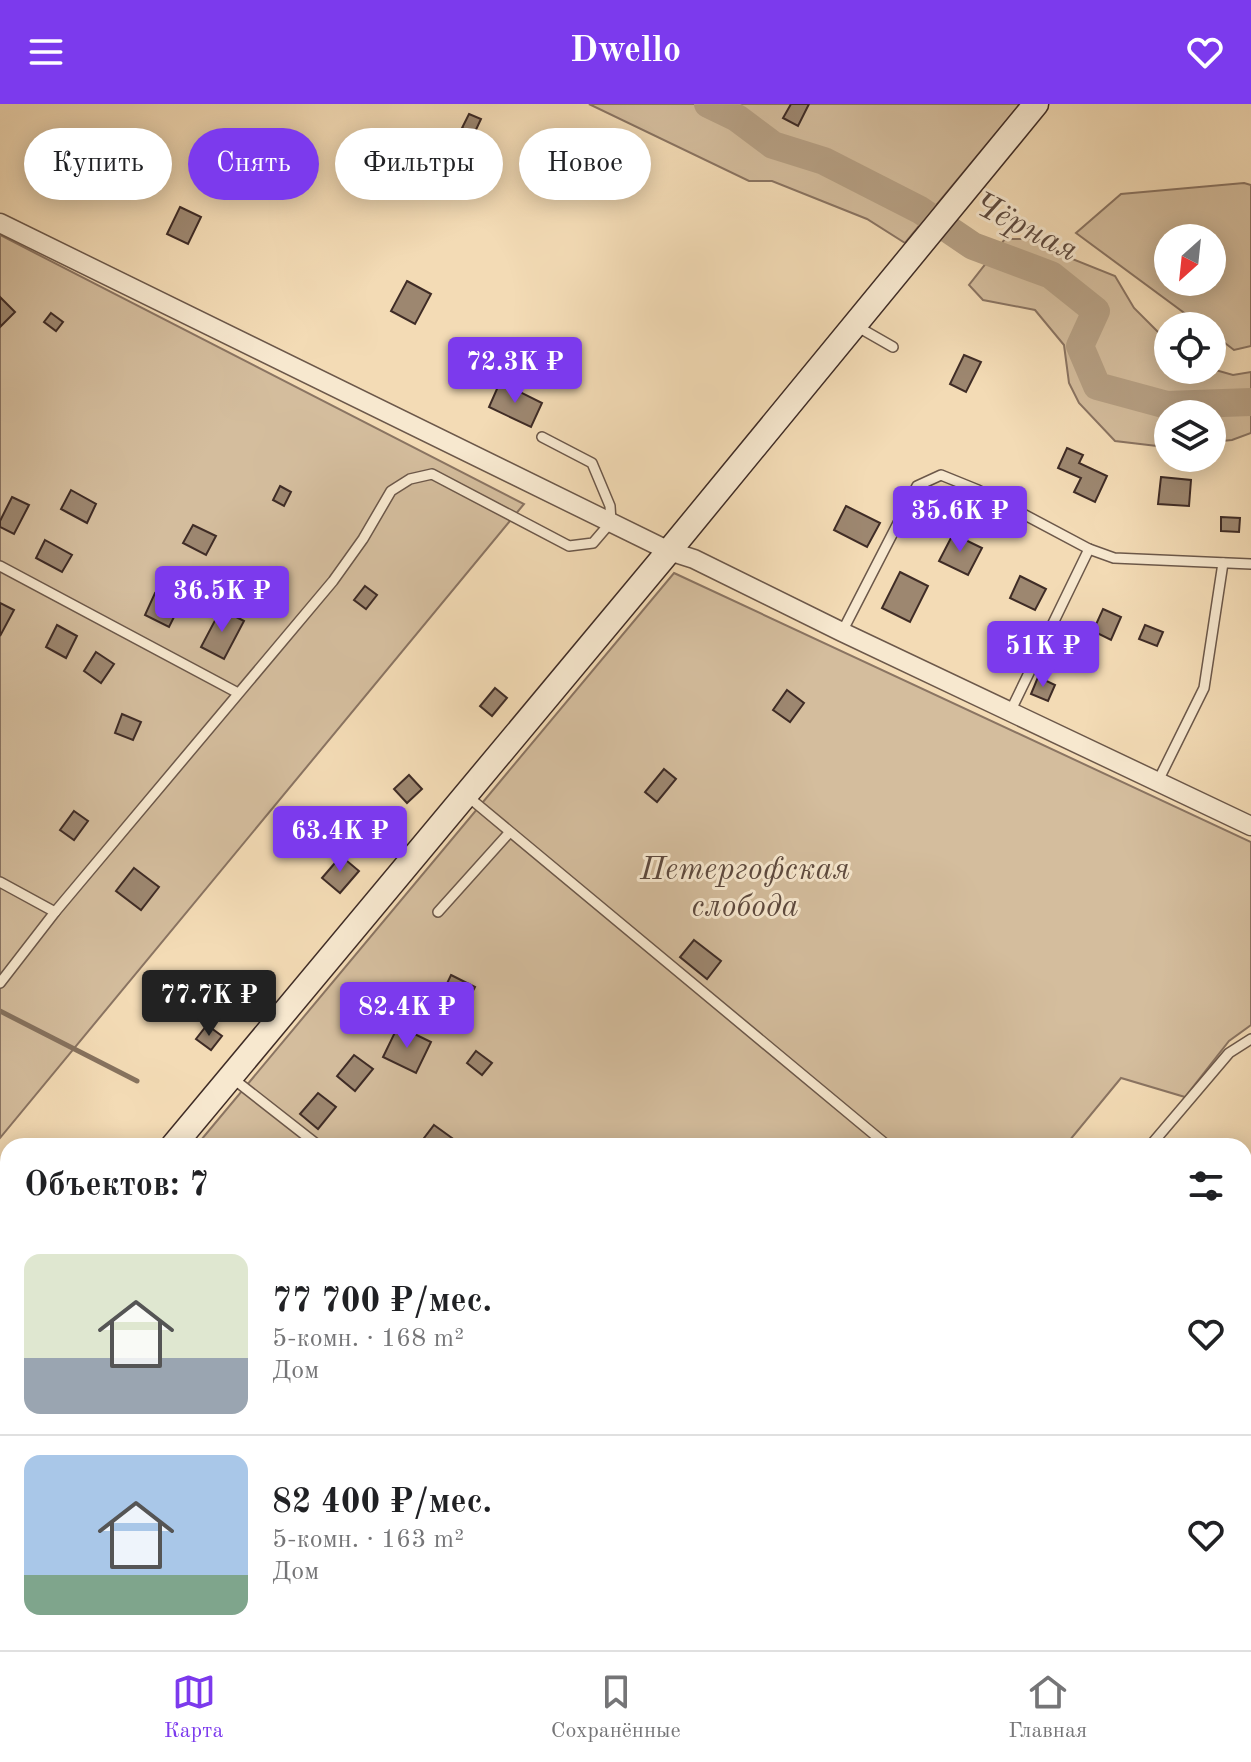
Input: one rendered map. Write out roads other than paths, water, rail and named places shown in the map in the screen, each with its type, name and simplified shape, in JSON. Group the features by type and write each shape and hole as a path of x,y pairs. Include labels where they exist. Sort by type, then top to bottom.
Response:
{"street":[{"path":"180,1138 669,551 1036,104"},
{"path":"0,223 669,551 694,559 1251,826"}],"lane":[{"path":"854,324 893,347"},
{"path":"0,983 55,912 333,581 363,539 391,491 410,479 432,474 569,546 593,543 611,522 610,506 592,463 542,437"},
{"path":"842,632 917,486 941,475 978,490 1089,549 1114,558 1251,564"},
{"path":"1010,712 1089,549"},
{"path":"1157,783 1204,688 1223,563"},
{"path":"0,566 238,693"},
{"path":"466,795 878,1138"},
{"path":"438,912 509,833"},
{"path":"0,882 55,912"},
{"path":"1157,1138 1229,1053 1251,1039"},
{"path":"231,1077 309,1138"}],"waterway":[{"name":"Чёрная","path":"708,104 737,118 773,145 824,161 920,210 973,246 1051,275 1096,311 1080,346 1097,386 1167,405 1251,402"},
{"path":"0,1011 137,1081"}],"park label":[{"name":"Петергофская слобода","path":"745,890"}]}
